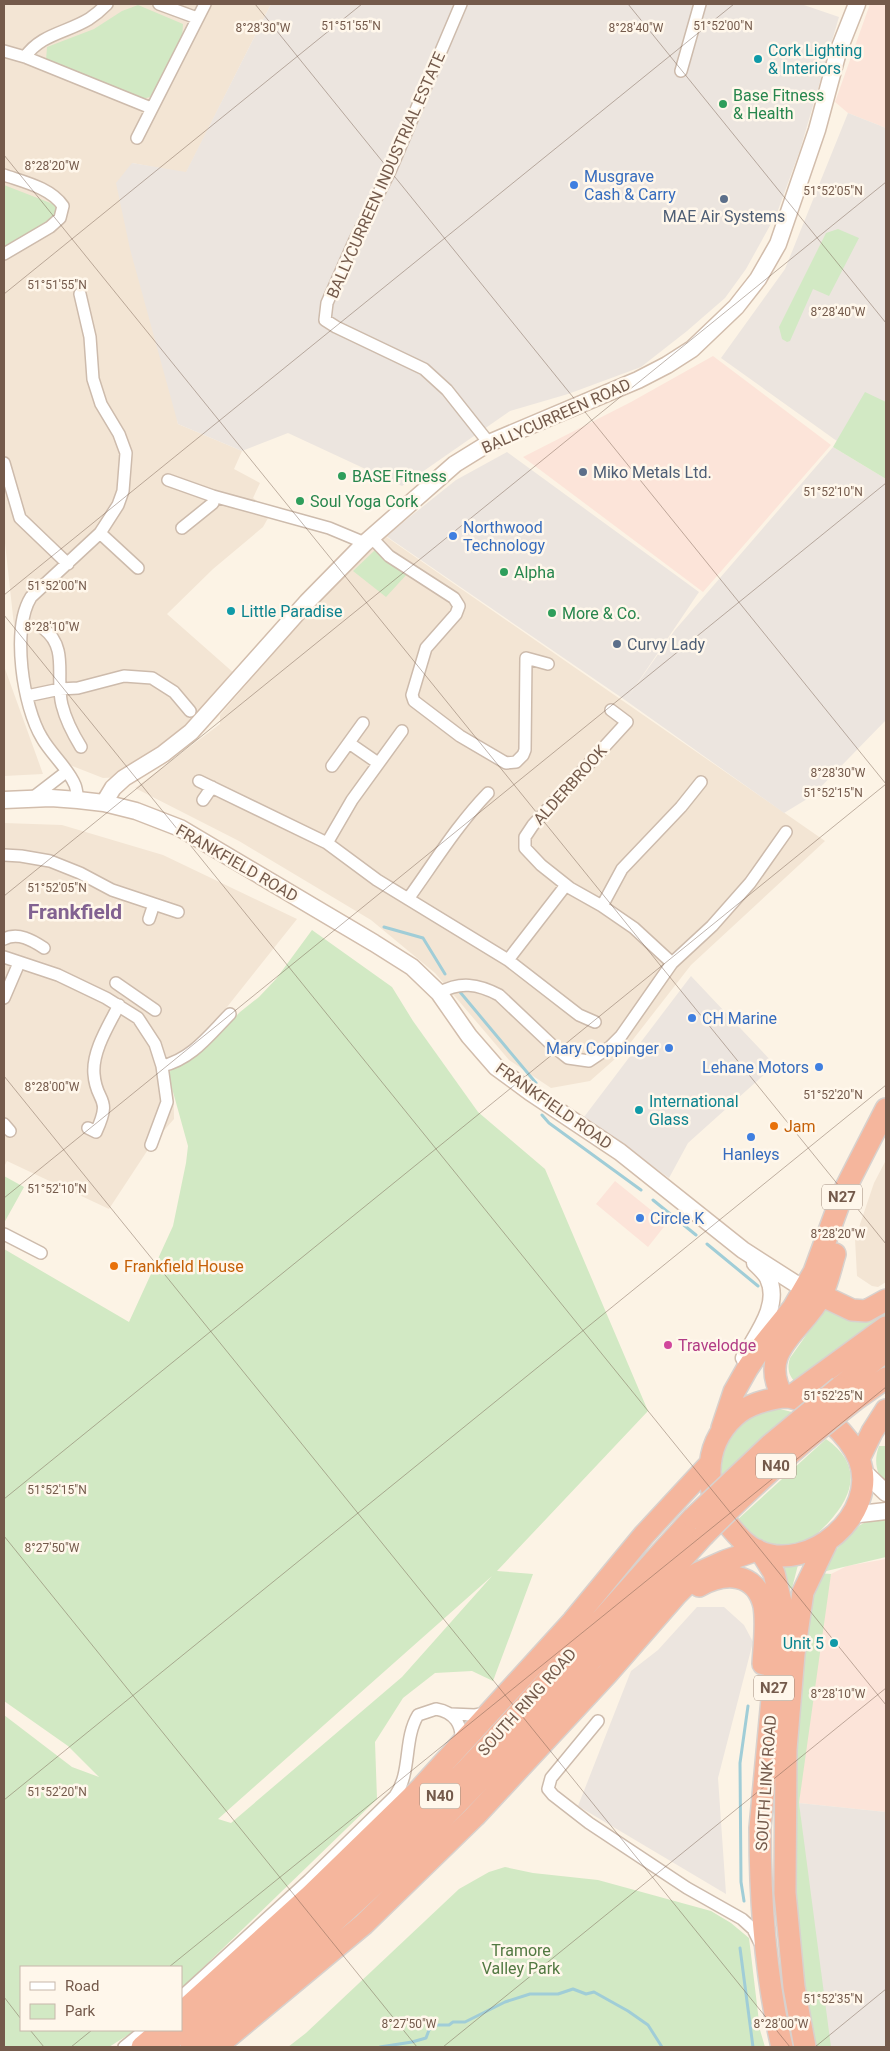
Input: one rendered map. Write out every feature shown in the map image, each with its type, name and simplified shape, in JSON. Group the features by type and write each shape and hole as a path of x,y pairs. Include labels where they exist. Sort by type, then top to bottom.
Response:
{"highway":[{"name":"N27","path":"860,1464 862,1478 859,1496 851,1515 840,1531 827,1542 806,1553 787,1556 759,1551 744,1543 719,1512 711,1490 709,1465 734,1392 762,1345 793,1308 814,1291 826,1243 843,1193 886,1109"},
{"name":"N27","path":"719,1436 734,1416 750,1406 768,1399 786,1397 776,1382 774,1369 776,1357 814,1291 857,1193 886,1134"},
{"path":"814,1291 852,1310 866,1310 886,1300"},
{"path":"786,1397 886,1327"},
{"name":"SOUTH RING ROAD","path":"182,2030 294,1935 408,1830 698,1527 777,1465 820,1427 886,1352"},
{"name":"SOUTH RING ROAD","path":"848,1394 886,1378"},
{"path":"786,1397 812,1406 824,1414 844,1434 860,1464"},
{"path":"860,1464 872,1432 886,1410"},
{"path":"182,2012 347,1861 420,1789 573,1621 644,1535 709,1465"},
{"name":"SOUTH RING ROAD","path":"190,2047 321,1934 415,1846 542,1714 698,1527"},
{"name":"SOUTH LINK ROAD","path":"805,2047 794,1987 785,1894 786,1749 794,1654 803,1592 827,1542"},
{"path":"607,1674 676,1594 698,1573 725,1560 759,1551"},
{"name":"SOUTH LINK ROAD","path":"759,1551 774,1573 781,1602 760,1828 761,1878 768,1957 782,2047"},
{"path":"216,2047 364,1924 475,1816 607,1674 677,1603 692,1590 721,1576 740,1578 753,1585 762,1600 765,1620 759,1753 760,1828"},
{"path":"209,2047 244,2025"},
{"path":"142,2047 161,2031"},
{"name":"SOUTH RING ROAD","path":"162,2047 181,2031"}],"main road":[{"name":"BALLYCURREEN ROAD","path":"104,803 113,788 124,778 163,754 192,732 307,602 368,540 455,464 489,443 638,380 668,365 692,349 736,307 758,279 778,244 817,130 838,52 857,4"},
{"name":"FRANKFIELD ROAD","path":"4,800 78,800 136,810 180,828 389,953 412,968 439,993 469,1036 496,1067 620,1152 743,1250 796,1284 814,1291"},
{"path":"734,1392 743,1361 773,1304 772,1289 768,1276 743,1250"},
{"path":"860,1464 886,1493"},
{"path":"851,1515 886,1511"}],"street":[{"path":"25,57 32,47 42,40 89,19 107,4"},
{"path":"160,4 197,18"},
{"path":"137,138 204,4"},
{"name":"BALLYCURREEN INDUSTRIAL ESTATE","path":"461,4 390,171 354,242 327,303 325,320 424,370 447,390 489,443"},
{"path":"681,71 700,4"},
{"path":"4,51 25,57 151,108"},
{"path":"4,175 36,186 57,198 63,206 60,218 50,227 4,254"},
{"path":"78,800 75,785 42,738 34,722 27,696 23,669 21,627 27,603 35,592 100,533 118,505 123,491 126,453 119,434 101,404 93,379 90,337 80,294"},
{"path":"4,462 20,518 68,564"},
{"path":"168,480 213,496 368,540 389,556 454,598 459,606 456,614 426,648 412,695 414,701 460,736 506,763 516,762 525,750 526,658 548,664"},
{"path":"182,528 213,503 213,496"},
{"path":"100,533 138,568"},
{"path":"44,629 56,640 60,660 61,704 66,720 81,747"},
{"path":"27,696 60,689 78,688 124,676 152,678 174,692 190,711"},
{"name":"ALDERBROOK","path":"611,710 626,722 533,825 525,837 525,848 541,865 566,885 634,928 672,963"},
{"path":"332,766 363,723"},
{"path":"327,843 352,800 402,731"},
{"path":"349,743 378,763"},
{"path":"31,799 66,772"},
{"path":"199,781 327,843 377,880 508,960 579,1015 595,1022"},
{"path":"602,906 622,869 681,807 701,782"},
{"path":"203,800 212,787"},
{"path":"408,899 450,838 488,793"},
{"path":"439,993 448,988 470,984 491,991 568,1058 589,1061 610,1047 621,1036 672,963 712,926 750,883 771,856 786,832"},
{"path":"4,855 50,861 80,873 112,890 178,912"},
{"path":"771,856 780,863"},
{"path":"508,960 566,885"},
{"path":"150,919 154,904"},
{"path":"4,939 18,936 32,940 44,948"},
{"path":"4,957 58,974 116,1004 138,1018 155,1044 162,1066 167,1102 151,1145"},
{"path":"4,998 19,963"},
{"path":"88,1128 96,1132 105,1109 104,1101 96,1085 93,1073 100,1043 116,1004 120,986 155,1010"},
{"path":"162,1066 187,1056 230,1014"},
{"path":"4,1234 41,1253"},
{"path":"182,1996 309,1880 395,1796 403,1783 410,1733 418,1715 436,1708 451,1714 475,1715 492,1711"},
{"path":"451,1714 460,1728 462,1736 460,1745"},
{"path":"598,1721 551,1778 548,1789 589,1823 673,1878 748,1912"},
{"path":"761,1878 748,1912 753,1929 768,1957"},
{"path":"124,2047 144,2031"}],"shaded area":[{"path":"4,4 271,4 186,173 132,163 178,424 242,451 234,469 260,483 253,498 272,511 263,527 213,569 167,614 235,674 168,746 122,777 103,778 57,760 19,671 4,534"},
{"path":"271,4 801,4 839,17 800,150 777,213 746,269 725,298 641,367 568,394 510,411 402,486 288,433 242,451 178,424 130,249 116,183 132,163 186,172"},
{"path":"870,4 886,4 886,128 848,113 835,102"},
{"path":"848,113 886,128 886,471 834,439 721,358 785,269"},
{"path":"713,356 831,445 703,592 523,457 631,402"},
{"path":"833,447 886,479 886,720 812,796 784,813 625,700 386,536 456,480 507,452 699,592 626,700 675,630"},
{"path":"385,536 825,841 691,965 624,1051 590,1081 551,1088 509,1060 435,973 371,920 239,841 135,788 220,724 220,715 320,600"},
{"path":"4,666 43,774 4,776"},
{"name":"Frankfield","path":"4,823 62,825 163,855 297,919 200,1041 173,1070 174,1119 151,1145 109,1209 7,1161 4,1167"},
{"path":"691,976 775,1065 688,1143 669,1178 584,1117"},
{"path":"886,1160 886,1282 878,1287 872,1286 857,1276 855,1239 874,1183"},
{"path":"615,1181 667,1223 648,1247 596,1204"},
{"path":"886,1559 886,1812 799,1803 809,1700 820,1627 831,1574 847,1566"},
{"path":"697,1607 724,1607 744,1625 753,1642 718,1778 726,1894 578,1806 631,1671 658,1650"},
{"path":"799,1803 886,1812 886,2047 823,2047"}],"green space":[{"path":"138,5 183,24 182,40 150,97 139,100 46,61 47,47 94,29 122,11"},
{"path":"4,185 53,204 58,210 55,218 4,248"},
{"path":"838,229 859,238 829,296 813,289 790,341 787,342 782,339 779,327 826,233"},
{"path":"865,392 886,402 886,479 833,447"},
{"path":"375,550 408,573 386,597 353,571"},
{"path":"312,930 392,987 413,1021 478,1112 545,1169 648,1411 497,1571 533,1574 493,1681 472,1671 435,1673 403,1698 375,1742 377,1799 182,1988 182,1966 20,1966 20,2031 134,2031 109,2047 4,2047 4,1715 72,1767 99,1777 68,1746 4,1701 4,1249 129,1322 173,1226 186,1163 188,1146 169,1073 174,1066 210,1042 240,1012 259,997 276,979","holes":["492,1576 402,1677 231,1823 218,1819"]},
{"path":"4,1176 24,1187 4,1223"},
{"path":"886,1306 886,1320 798,1384 792,1378 789,1369 790,1358 826,1307"},
{"path":"780,1409 792,1412 722,1475 722,1459 728,1443 738,1429 753,1416"},
{"path":"826,1439 838,1449 845,1459 850,1469 851,1480 844,1501 837,1512 818,1533 802,1544 780,1546 756,1537 736,1521"},
{"path":"879,1446 886,1446 886,1488 880,1478 876,1463"},
{"path":"886,1516 886,1557 818,1573 831,1574 799,1803 831,2047 814,2047 800,1984 793,1908 792,1795 807,1611 816,1574 823,1563 860,1525"},
{"path":"798,1565 792,1588 787,1589 776,1566"},
{"name":"Tramore Valley Park","path":"505,1867 533,1873 598,1880 711,1911 731,1923 749,1938 760,2030 765,2047 288,2047 306,2033 459,1889 489,1872"}],"waterway":[{"path":"384,927 423,938 445,974"},
{"path":"460,992 536,1083"},
{"path":"542,1115 549,1123 641,1190"},
{"path":"653,1200 696,1235"},
{"path":"707,1244 758,1286"},
{"path":"744,1901 741,1882 740,1763 748,1706"},
{"path":"740,1948 753,2047"},
{"path":"380,2047 426,2038 429,2030 434,2025 465,2022 505,2002 530,1994 558,1994 573,1989 586,1994 594,1992 628,2011 648,2025 662,2047"}],"place":[{"name":"Cork Lighting & Interiors","path":"758,59"},
{"name":"Base Fitness & Health","path":"723,104"},
{"name":"Musgrave Cash & Carry","path":"574,185"},
{"name":"MAE Air Systems","path":"724,199"},
{"name":"Miko Metals Ltd.","path":"583,472"},
{"name":"BASE Fitness","path":"342,476"},
{"name":"Soul Yoga Cork","path":"300,501"},
{"name":"Northwood Technology","path":"453,536"},
{"name":"Alpha","path":"504,572"},
{"name":"Little Paradise","path":"231,611"},
{"name":"More & Co.","path":"552,613"},
{"name":"Curvy Lady","path":"617,644"},
{"name":"CH Marine","path":"692,1018"},
{"name":"Mary Coppinger","path":"669,1048"},
{"name":"Lehane Motors","path":"819,1067"},
{"name":"International Glass","path":"639,1110"},
{"name":"Jam","path":"774,1126"},
{"name":"Hanleys","path":"751,1137"},
{"name":"Circle K","path":"640,1218"},
{"name":"Frankfield House","path":"114,1266"},
{"name":"Travelodge","path":"668,1345"},
{"name":"Unit 5","path":"834,1643"}],"district":[{"name":"Frankfield","path":"75,912"}]}
